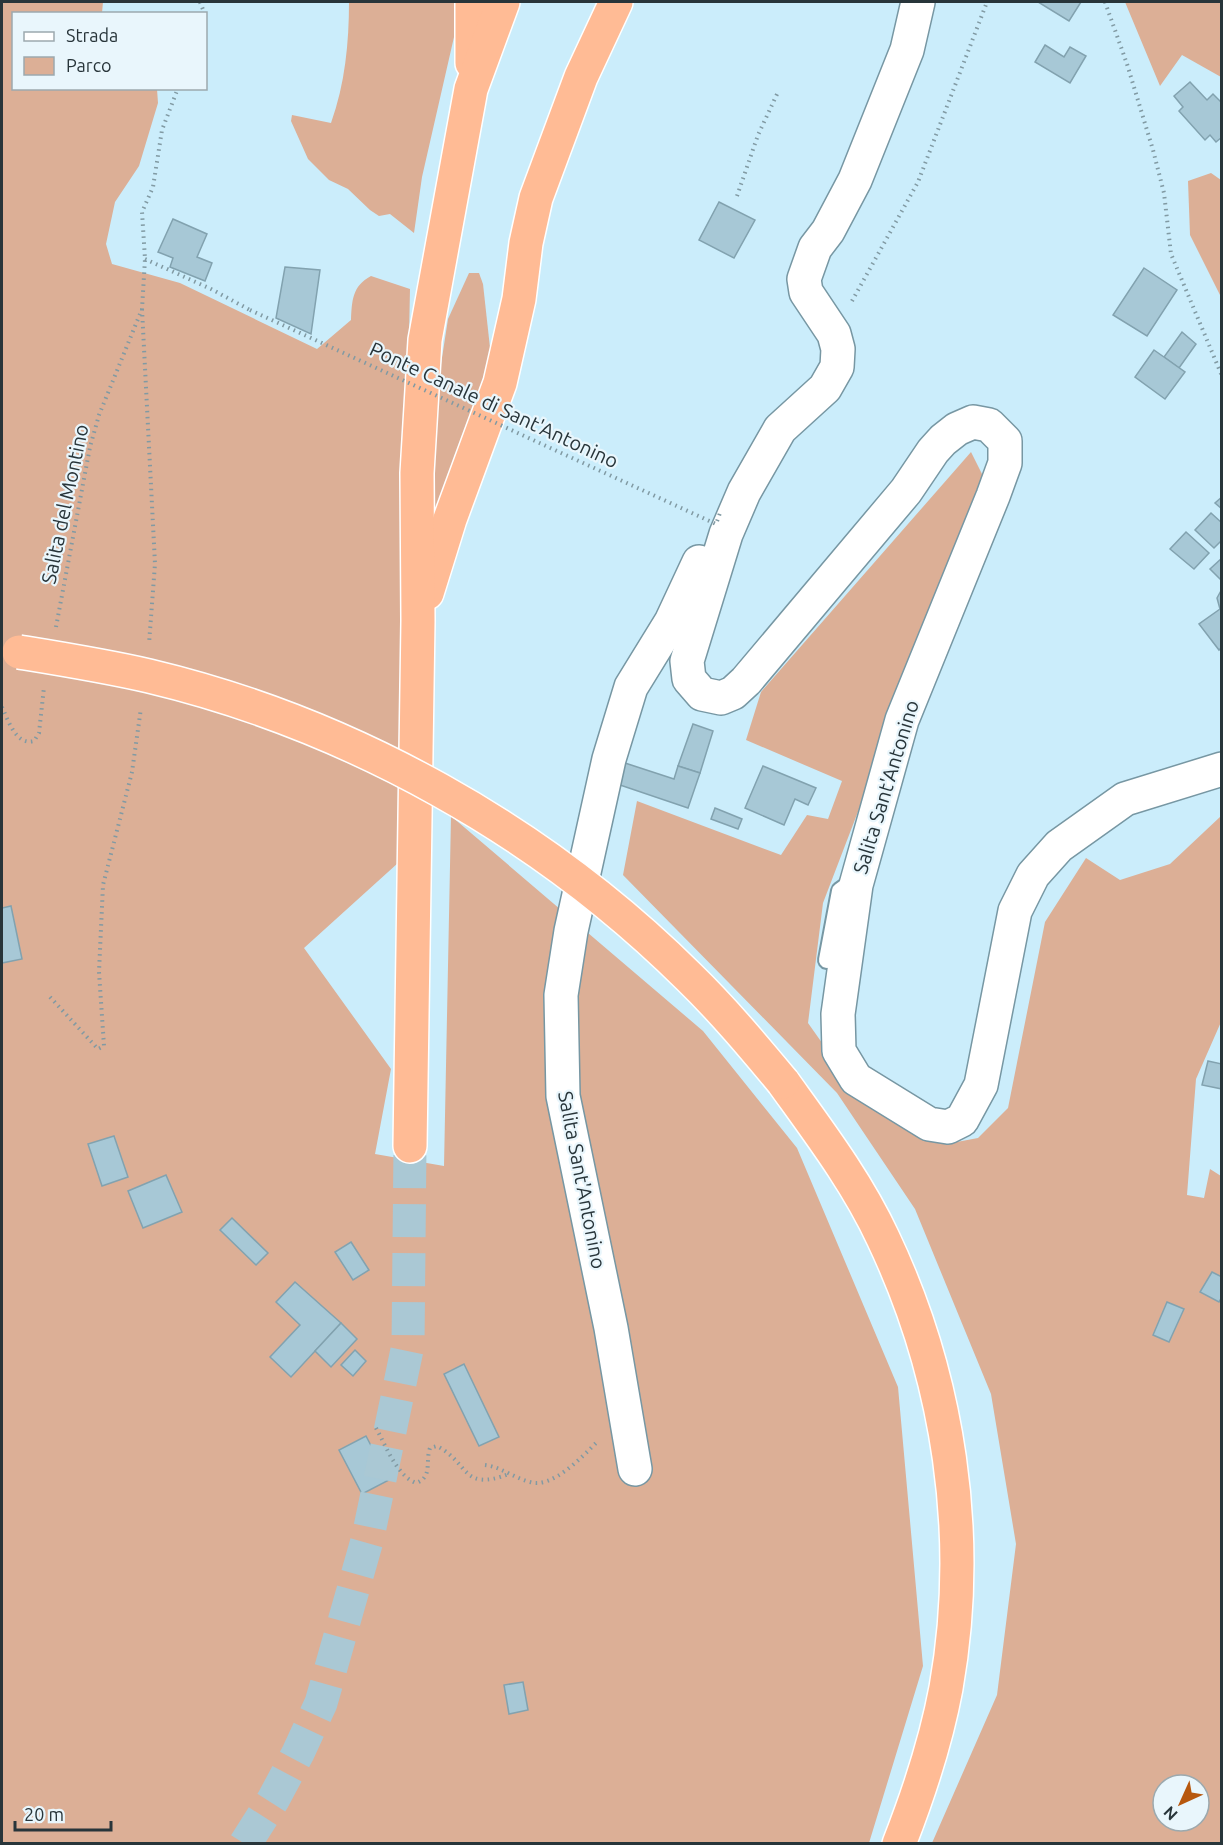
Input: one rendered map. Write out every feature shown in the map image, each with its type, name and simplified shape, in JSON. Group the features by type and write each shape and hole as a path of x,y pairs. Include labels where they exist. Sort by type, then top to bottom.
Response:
{"highway":[{"path":"471,89 472,2"},
{"path":"410,1146 418,621 417,473 425,340 471,89 502,2"},
{"path":"418,621 450,519 500,383 519,299 526,243 536,198 581,77 616,2"},
{"path":"10,652 85,662 150,676 276,715 338,740 402,770 464,804 524,842 636,929 688,976 738,1028 783,1082 840,1160 882,1236 909,1296 937,1391 946,1437 953,1483 956,1530 953,1635 946,1688 934,1739 920,1790 899,1844"}],"street":[{"name":"Salita Sant'Antonino","path":"635,1469 611,1328 563,1096 561,995 571,931 609,759 631,687 670,622 708,542 744,492 780,429 818,396 833,376 838,359 834,334 806,292 804,279 815,248 828,231 855,180 908,51 918,2"},
{"name":"Salita Sant'Antonino","path":"723,524 687,661 689,679 702,694 721,698 733,693 746,681 906,491 943,440 957,429 973,422 989,424 1005,441 1005,463 997,485 902,720 856,885 838,1014 839,1051 856,1079 929,1125 948,1127 962,1120 981,1085 1015,911 1033,875 1059,846 1125,799 1221,769"}],"lane":[{"path":"826,960 840,891 847,886 856,885"}],"path":[{"path":"834,334 918,182 987,2"},
{"path":"1105,2 1153,150 1164,193 1171,254 1221,376"},
{"name":"Salita del Montino","path":"55,634 90,447 99,416 142,309 145,259 142,212 153,187 162,130 177,90"},
{"path":"737,196 758,135 778,92"},
{"name":"Ponte Canale di Sant'Antonino","path":"145,259 211,289 250,310 716,524 723,524"},
{"path":"142,309 155,564 149,645"},
{"path":"2,707 14,732 21,740 28,743 34,741 39,733 46,680"},
{"path":"50,998 98,1049 104,1046 99,972 103,885 132,772 142,703"},
{"path":"485,1465 495,1466 532,1484 552,1480 595,1444 625,1410"},
{"path":"376,1428 402,1472 409,1480 416,1483 423,1481 427,1475 430,1448 437,1446 445,1450 469,1476 483,1481 509,1474"}],"green space":[{"path":"2,2 103,2 102,12 12,12 12,90 157,90 158,103 139,166 115,202 106,244 112,264 180,283 317,349 351,320 354,295 360,284 371,276 410,289 398,863 304,948 391,1069 375,1154 444,1166 451,816 703,1031 797,1148 898,1387 923,1666 869,1843 2,1844"},
{"path":"349,2 462,2 422,177 414,233 390,214 379,216 348,189 329,180 308,159 291,121 292,115 331,123 340,93 345,63"},
{"path":"1125,2 1221,2 1221,77 1182,55 1160,86"},
{"path":"1211,173 1221,180 1221,297 1190,235 1188,181"},
{"path":"469,273 479,273 483,284 492,366 443,494 437,507 428,507 435,403 448,319"},
{"path":"971,452 985,480 823,903 808,1023 861,1098 946,1144 978,1138 1008,1108 1045,922 1086,858 1120,880 1170,864 1221,816 1221,1022 1196,1079 1187,1195 1204,1198 1210,1169 1221,1176 1221,1843 932,1843 997,1695 1016,1544 991,1394 915,1209 837,1093 623,875 637,801 781,855 807,815 828,819 842,781 746,740 761,692"}],"building":[{"path":"1038,2 1081,2 1069,21"},
{"path":"1045,45 1064,57 1070,47 1086,56 1070,83 1035,62"},
{"path":"1190,82 1207,100 1213,94 1222,103 1222,137 1216,142 1210,135 1205,140 1179,111 1183,107 1174,96"},
{"path":"719,202 755,220 734,258 699,240"},
{"path":"173,219 207,234 197,257 212,263 205,281 170,267 173,258 158,252"},
{"path":"285,267 320,270 311,334 276,318"},
{"path":"1144,268 1177,290 1147,336 1113,315"},
{"path":"1182,332 1196,344 1179,368 1164,357"},
{"path":"1154,350 1185,372 1165,399 1135,377"},
{"path":"1222,497 1222,509 1215,503"},
{"path":"1211,513 1222,523 1222,540 1214,548 1195,530"},
{"path":"1186,532 1209,553 1194,569 1170,549"},
{"path":"1222,558 1222,581 1210,569"},
{"path":"1222,589 1222,647 1219,650 1199,624 1220,609 1217,598"},
{"path":"693,724 713,731 700,773 678,766"},
{"path":"625,763 674,779 678,766 700,773 688,808 620,785"},
{"path":"763,766 816,788 808,805 795,799 784,825 745,808"},
{"path":"715,808 742,819 738,829 711,819"},
{"path":"11,906 22,959 2,963 2,908"},
{"path":"1208,1061 1222,1064 1222,1089 1202,1085"},
{"path":"114,1136 128,1177 102,1186 88,1144"},
{"path":"166,1175 182,1212 143,1228 128,1191"},
{"path":"232,1218 268,1253 256,1265 220,1230"},
{"path":"351,1242 369,1270 353,1280 335,1252"},
{"path":"1212,1272 1222,1277 1222,1297 1219,1302 1200,1292"},
{"path":"295,1282 341,1323 291,1377 270,1357 300,1325 276,1302"},
{"path":"1167,1302 1184,1309 1169,1342 1153,1335"},
{"path":"341,1323 357,1339 331,1367 315,1351"},
{"path":"355,1350 366,1361 353,1376 341,1365"},
{"path":"464,1364 499,1437 479,1446 444,1374"},
{"path":"366,1436 389,1480 362,1494 339,1450"},
{"path":"523,1682 528,1710 509,1714 504,1685"}],"tunnel":[{"path":"245,1844 273,1800 321,1703 368,1537 408,1345 410,1146"}]}
